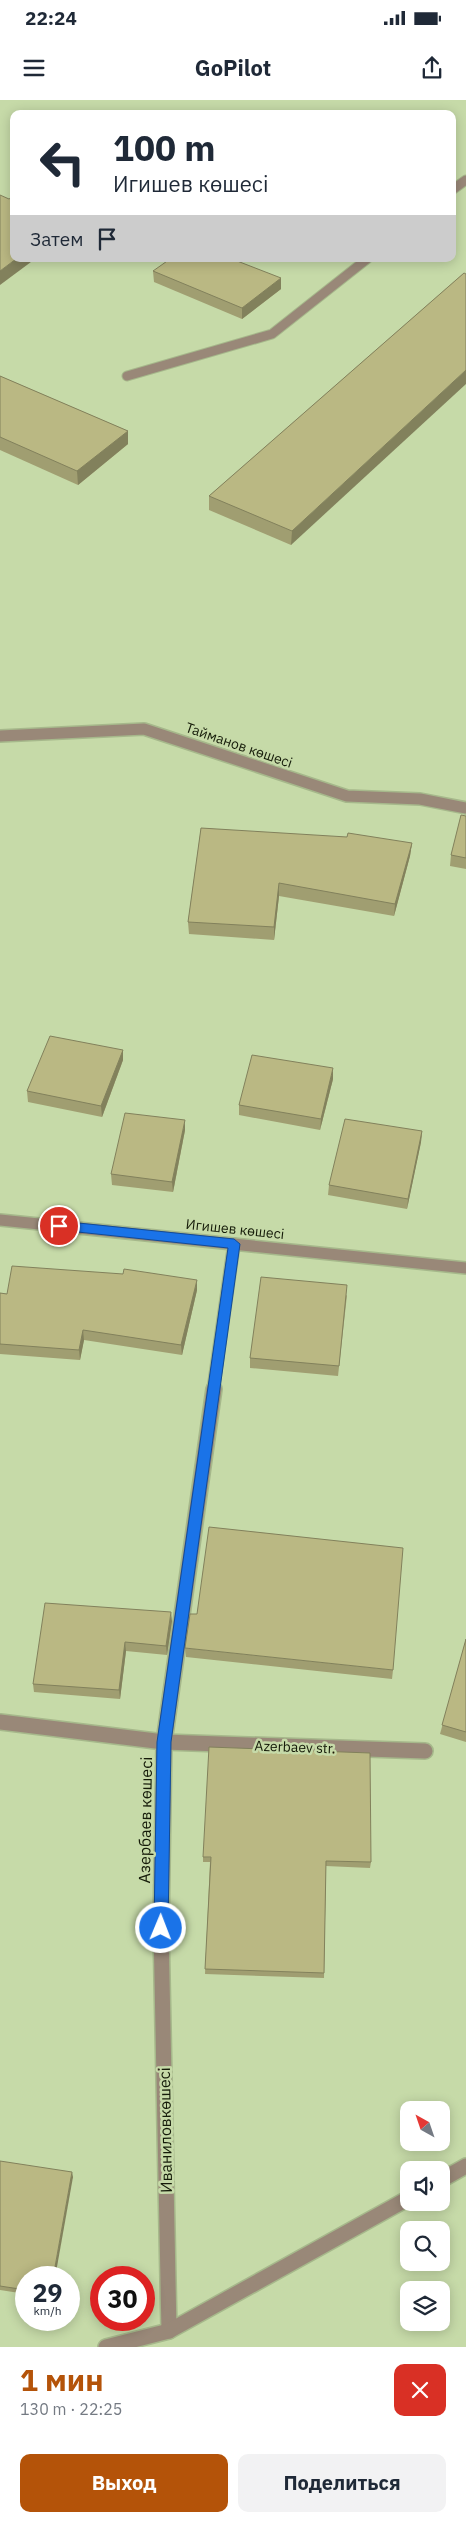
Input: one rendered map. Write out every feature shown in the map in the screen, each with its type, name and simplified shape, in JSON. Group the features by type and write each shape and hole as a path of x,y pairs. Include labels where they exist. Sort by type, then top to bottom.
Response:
{"street":[{"path":"127,376 272,334 363,262"},
{"name":"Тайманов көшесі","path":"0,736 144,729 347,796 420,799 466,808"},
{"name":"Игишев көшесі","path":"0,1220 466,1268"},
{"name":"Азербаев көшесі","path":"161,1928 164,1742 234,1244"},
{"name":"Азербаев көшесі","path":"0,1722 164,1742"},
{"name":"Azerbaev str.","path":"164,1742 425,1752"},
{"name":"Иваниловкөшесі","path":"161,1928 169,2331"},
{"path":"450,2175 466,2166"},
{"path":"106,2347 169,2331 400,2203"}],"building":[{"path":"0,195 10,198 10,262 12,262 0,271"},
{"path":"166,262 240,262 281,278 242,308 153,271"},
{"path":"464,273 466,274 466,370 292,531 209,496"},
{"path":"0,376 128,431 77,471 0,437"},
{"path":"461,815 466,816 466,858 451,855"},
{"path":"201,828 347,837 348,833 412,843 395,904 279,883 274,927 188,922"},
{"path":"50,1036 123,1050 101,1106 27,1091"},
{"path":"252,1055 333,1068 321,1119 239,1105"},
{"path":"125,1113 185,1120 172,1182 111,1174"},
{"path":"345,1119 422,1131 408,1199 329,1185"},
{"path":"12,1266 123,1274 124,1269 197,1280 181,1345 83,1330 79,1350 0,1344 0,1293 7,1294"},
{"path":"261,1277 347,1285 339,1366 250,1358"},
{"path":"209,1527 403,1548 393,1670 185,1648 190,1614 197,1614"},
{"path":"45,1603 171,1612 166,1646 125,1642 119,1690 33,1684"},
{"path":"466,1639 466,1732 442,1725"},
{"path":"209,1747 370,1753 371,1862 326,1861 324,1973 205,1969 211,1857 203,1857"},
{"path":"0,2161 72,2172 55,2266 15,2266 15,2288 0,2286"}],"route":[{"path":"59,1226 234,1244 164,1742 161,1928"}]}
